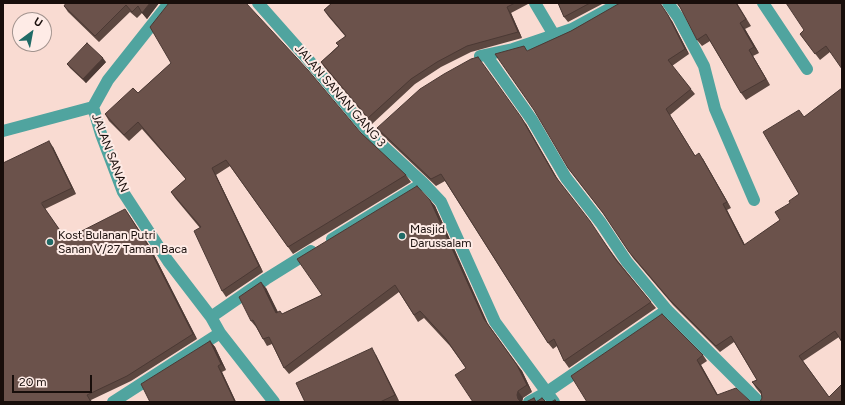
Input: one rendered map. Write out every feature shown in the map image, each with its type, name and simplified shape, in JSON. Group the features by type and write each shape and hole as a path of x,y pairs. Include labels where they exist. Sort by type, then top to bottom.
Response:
{"street":[{"name":"JALAN SANAN","path":"169,3 108,80 93,107 101,134 123,192 168,261 211,317 220,333 274,402"},
{"name":"JALAN SANAN GANG 3","path":"258,3 312,64 371,135 423,183 441,202 495,322 551,397"},
{"path":"535,3 554,35"},
{"path":"668,3 678,17 704,66 715,109 754,200"},
{"path":"763,3 807,69"},
{"path":"473,59 486,54 513,49 572,29 618,4"},
{"path":"486,54 532,120 566,178 601,223 627,262 667,310 759,402"},
{"path":"3,132 93,107"},
{"path":"371,135 382,125"},
{"path":"211,317 266,279 423,183"},
{"path":"529,402 551,397 667,310"},
{"path":"113,402 220,333"}],"building":[{"path":"66,3 150,3 142,13 138,6 132,12 126,5 95,36 64,6"},
{"path":"169,3 246,3 308,70 361,133 406,175 288,247 226,160 212,168 259,266 222,291 194,231 201,227 171,192 186,179 138,122 124,135 105,114 133,88 138,93 171,63 150,27"},
{"path":"332,3 515,3 507,7 518,32 467,46 437,62 411,79 368,118 321,62 339,46 336,43 346,36 324,10"},
{"path":"558,3 590,3 564,17"},
{"path":"620,3 660,3 668,15 685,49 668,60 691,89 666,109 695,156 699,153 727,202 723,204 744,245 780,220 775,212 790,203 789,201 799,194 763,132 799,110 804,117 842,88 842,342 835,331 799,356 829,397 842,384 842,402 760,402 762,398 761,391 752,382 757,380 731,336 716,346 669,299 629,252 603,213 568,168 534,110 495,54 524,46 527,51 571,31"},
{"path":"677,3 736,3 746,19 740,23 754,47 749,50 766,79 741,93 706,34 697,40"},
{"path":"786,3 842,3 842,69 826,46 815,54 800,34 804,30"},
{"path":"87,43 103,58 83,79 67,64"},
{"path":"478,57 521,117 555,176 590,221 616,260 651,302 564,361 554,339 548,343 441,174 431,179 377,128 420,89 471,59"},
{"path":"49,141 72,188 41,203 66,239 125,209 145,240 193,334 127,376 87,395 91,402 3,402 3,163"},
{"path":"417,186 430,200 484,319 517,365 527,385 518,391 518,399 521,402 473,402 455,375 466,368 446,339 420,311 414,315 395,285 284,368 269,337 263,339 253,320 251,321 239,297 261,282 276,313 280,311 282,314 322,295 297,259"},
{"path":"662,314 703,355 697,360 717,395 736,388 751,402 587,402 571,376"},
{"path":"210,341 221,364 218,366 235,402 150,402 141,384"},
{"path":"372,348 395,395 380,402 305,402 296,383"},
{"path":"534,398 536,402 526,402"},
{"path":"542,398 546,402 536,402"}],"place":[{"name":"Masjid Darussalam","path":"402,236"},
{"name":"Kost Bulanan Putri Sanan V/27 Taman Baca","path":"50,242"}]}
